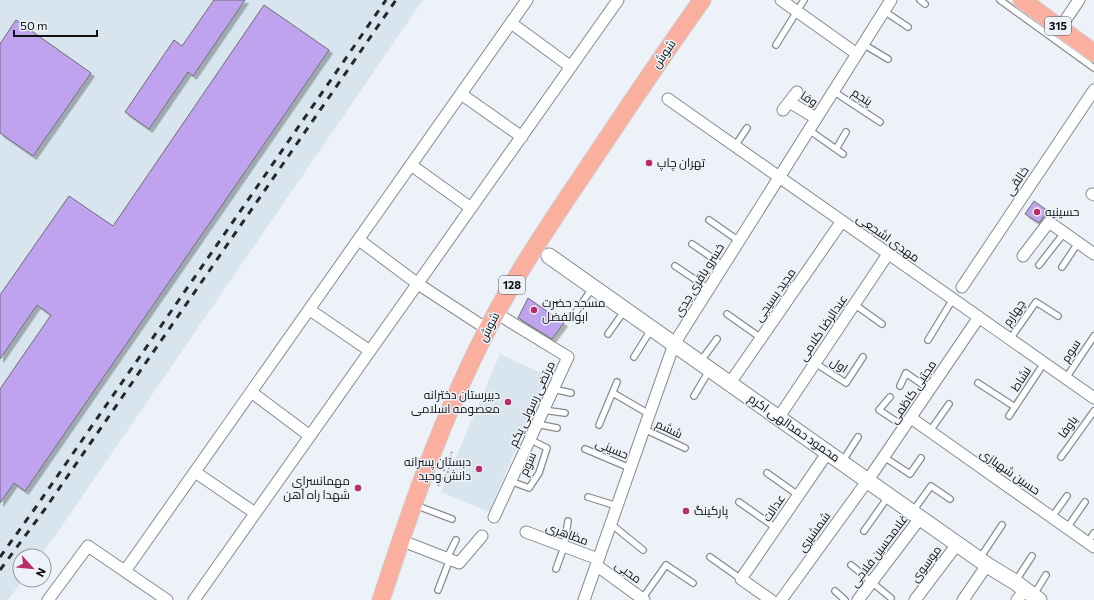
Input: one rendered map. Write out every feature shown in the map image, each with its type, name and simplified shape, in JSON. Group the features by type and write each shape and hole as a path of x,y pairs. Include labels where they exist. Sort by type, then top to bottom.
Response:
{"main road":[{"name":"شوش","path":"381,600 400,540 451,406 487,329 535,246 645,81 702,0"},
{"name":"315","path":"1022,0 1094,53"}],"street":[{"path":"126,571 527,0"},
{"path":"194,600 618,0"},
{"path":"781,0 857,54"},
{"name":"خسرو باقری جدی","path":"584,600 674,344 890,0"},
{"path":"1060,28 1079,0"},
{"path":"511,23 571,67"},
{"name":"خالقی","path":"962,287 1094,90"},
{"name":"وفا","path":"797,92 786,106 816,118"},
{"path":"461,94 522,137"},
{"name":"مهدی اشجعی","path":"668,99 1094,398"},
{"path":"411,165 471,208"},
{"name":"مجید بسیجی","path":"730,383 842,221"},
{"path":"1023,256 1049,222 1094,254"},
{"path":"359,240 418,284 487,329"},
{"name":"عبدالرضا کلامی","path":"779,417 888,254"},
{"name":"محمود حمدالهی اکرم","path":"549,256 958,543 1026,594"},
{"path":"310,310 370,351"},
{"name":"مرتضی رسولی یکم","path":"494,516 542,410 568,357 496,313"},
{"name":"مجتبی کاظمی","path":"868,480 979,317"},
{"path":"252,392 310,436"},
{"name":"حسین شهبازی","path":"908,422 930,431 1091,545"},
{"name":"عدالت","path":"741,579 828,452"},
{"path":"195,472 255,513"},
{"name":"شمشیری","path":"781,600 868,480"},
{"name":"غلامحسین فلاحی","path":"858,600 917,514"},
{"name":"مظاهری","path":"526,532 597,562"},
{"path":"400,540 452,560 482,536"},
{"name":"موسوی","path":"915,600 958,543"},
{"path":"48,600 88,546 167,600"},
{"name":"محبی","path":"597,562 643,599"},
{"path":"962,600 984,562"},
{"path":"741,579 771,600"}],"lane":[{"path":"776,44 804,0"},
{"path":"1000,0 1094,68"},
{"path":"884,11 908,27"},
{"path":"863,44 888,59"},
{"name":"پنجم","path":"833,92 880,122"},
{"path":"735,146 747,128"},
{"path":"809,130 843,154"},
{"path":"836,149 846,132"},
{"path":"709,220 739,241"},
{"path":"1039,265 1064,233"},
{"path":"1062,267 1078,243"},
{"path":"692,244 723,265"},
{"path":"675,266 709,289"},
{"path":"576,312 594,287"},
{"path":"928,340 953,299"},
{"name":"چهارم","path":"1010,339 1036,302 1058,316"},
{"path":"854,304 882,324"},
{"path":"608,334 625,310"},
{"path":"727,314 761,338"},
{"path":"634,357 652,328"},
{"name":"سوم","path":"1066,378 1094,336"},
{"path":"694,396 705,365 717,339"},
{"name":"اول","path":"815,363 846,383 863,357"},
{"name":"نشاط","path":"1009,416 1044,363"},
{"path":"900,386 906,373 930,390"},
{"path":"599,425 617,382"},
{"name":"نشاط","path":"978,383 1015,407"},
{"path":"552,389 570,393"},
{"path":"613,393 649,414"},
{"path":"890,397 879,410 908,422"},
{"path":"930,431 949,404"},
{"path":"542,410 565,413"},
{"name":"باوفا","path":"1060,457 1094,411"},
{"path":"536,424 557,428"},
{"name":"ششم","path":"644,429 685,448"},
{"path":"842,462 858,437"},
{"name":"سوم","path":"510,481 529,488 539,473 547,448 529,439"},
{"name":"حسینی","path":"585,449 630,468"},
{"path":"884,457 910,474 921,458"},
{"path":"767,473 798,495"},
{"path":"917,514 931,486 950,499"},
{"path":"864,532 890,495"},
{"path":"1052,517 1067,496"},
{"path":"588,497 617,506"},
{"path":"739,502 776,528"},
{"path":"1067,528 1085,502"},
{"path":"413,504 452,519"},
{"path":"556,569 564,547 568,521"},
{"path":"610,524 643,550"},
{"path":"984,562 1002,525"},
{"path":"1091,545 1094,533"},
{"path":"438,590 452,560 456,540"},
{"path":"1026,594 1032,556"},
{"path":"710,557 741,579"},
{"path":"643,599 666,565 693,583"},
{"path":"851,565 890,598"},
{"path":"1026,594 1046,575"},
{"path":"834,592 845,600"}],"path":[{"path":"438,486 448,472 452,450"},
{"path":"414,457 448,472"}],"shaded area":[{"path":"0,0 423,0 46,548 12,548 12,588 17,588 8,600 0,600"},
{"path":"500,354 547,376 489,512 441,492"}],"building":[{"path":"214,0 245,0 193,76 188,72 149,129 125,112 174,40 182,46"},
{"path":"264,5 329,50 25,491 14,483 0,503 0,389 51,315 37,305 0,359 0,295 69,196 113,226"},
{"path":"16,20 91,73 33,156 0,133 0,44"},
{"name":"حسینیه","path":"1034,201 1048,211 1039,223 1025,214"},
{"name":"مسجد حضرت ابوالفضل","path":"528,298 564,323 552,339 518,318"}],"railway":[{"path":"0,557 386,0"},
{"path":"0,570 45,509 396,0"}],"place":[{"name":"تهران چاپ","path":"649,163"},
{"name":"حسینیه","path":"1037,212"},
{"name":"مسجد حضرت ابوالفضل","path":"534,310"},
{"name":"دبیرستان دخترانه معصومه اسلامی","path":"508,402"},
{"name":"دبستان پسرانه دانش وحید","path":"479,469"},
{"name":"مهمانسرای شهدا راه آهن","path":"358,488"},
{"name":"پارکینگ","path":"686,511"}]}
